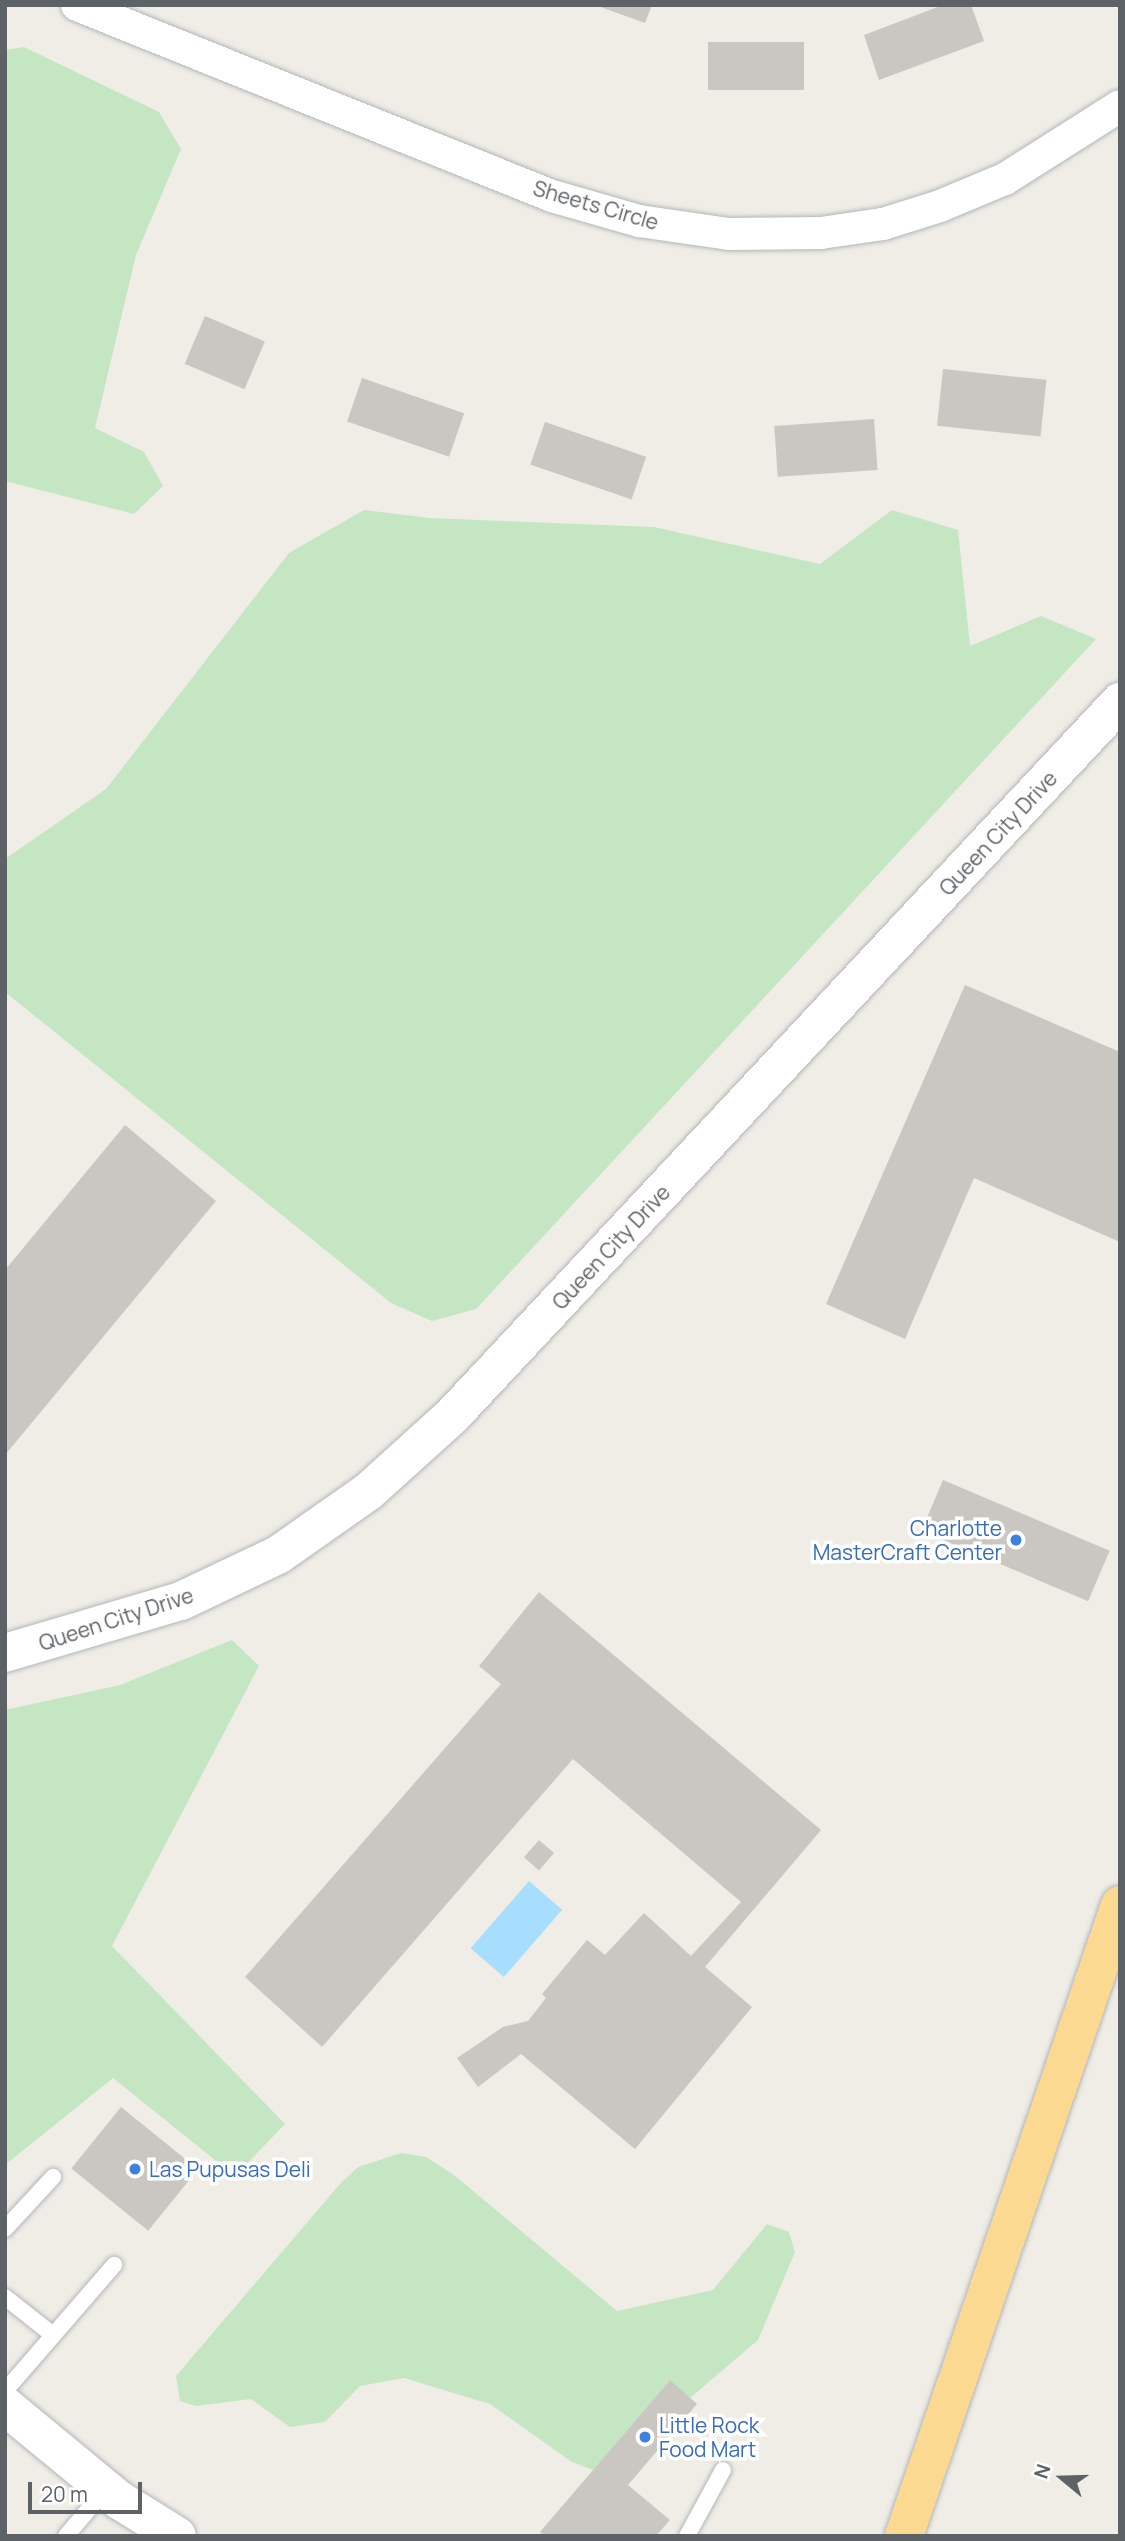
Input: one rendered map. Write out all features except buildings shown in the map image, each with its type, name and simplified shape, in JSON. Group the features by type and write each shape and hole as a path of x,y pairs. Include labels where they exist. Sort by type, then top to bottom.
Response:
{"highway":[{"path":"904,2536 1120,1905"}],"street":[{"name":"Sheets Circle","path":"77,5 552,196 639,221 729,234 821,233 883,224 940,206 1005,179 1120,107"},
{"name":"Queen City Drive","path":"5,1653 181,1601 278,1555 369,1491 453,1416 1120,702"},
{"path":"5,2406 112,2495 150,2536"},
{"path":"112,2495 177,2536"}],"lane":[{"path":"5,2229 53,2177"},
{"path":"5,2391 114,2265"},
{"path":"5,2297 53,2335"},
{"path":"687,2536 723,2470"},
{"path":"66,2536 112,2495"}],"green space":[{"path":"24,47 159,112 181,149 136,255 95,428 144,452 163,486 134,514 5,481 5,50"},
{"path":"364,510 430,518 654,527 820,564 892,510 958,530 970,646 1041,616 1096,639 476,1309 432,1321 391,1303 5,992 5,859 106,789 289,553"},
{"path":"232,1640 259,1666 112,1946 285,2124 235,2176 113,2078 5,2165 5,1710 120,1685"},
{"path":"401,2153 426,2157 454,2175 617,2311 713,2290 767,2224 789,2232 795,2252 758,2340 690,2398 669,2381 593,2470 572,2462 490,2404 404,2378 360,2386 325,2422 290,2427 251,2399 196,2406 180,2401 176,2376 340,2184 358,2167"}],"water":[{"path":"529,1881 562,1910 504,1977 471,1948"}],"place":[{"name":"Charlotte MasterCraft Center","path":"1016,1540"},
{"name":"Las Pupusas Deli","path":"135,2169"},
{"name":"Little Rock Food Mart","path":"645,2437"}]}
